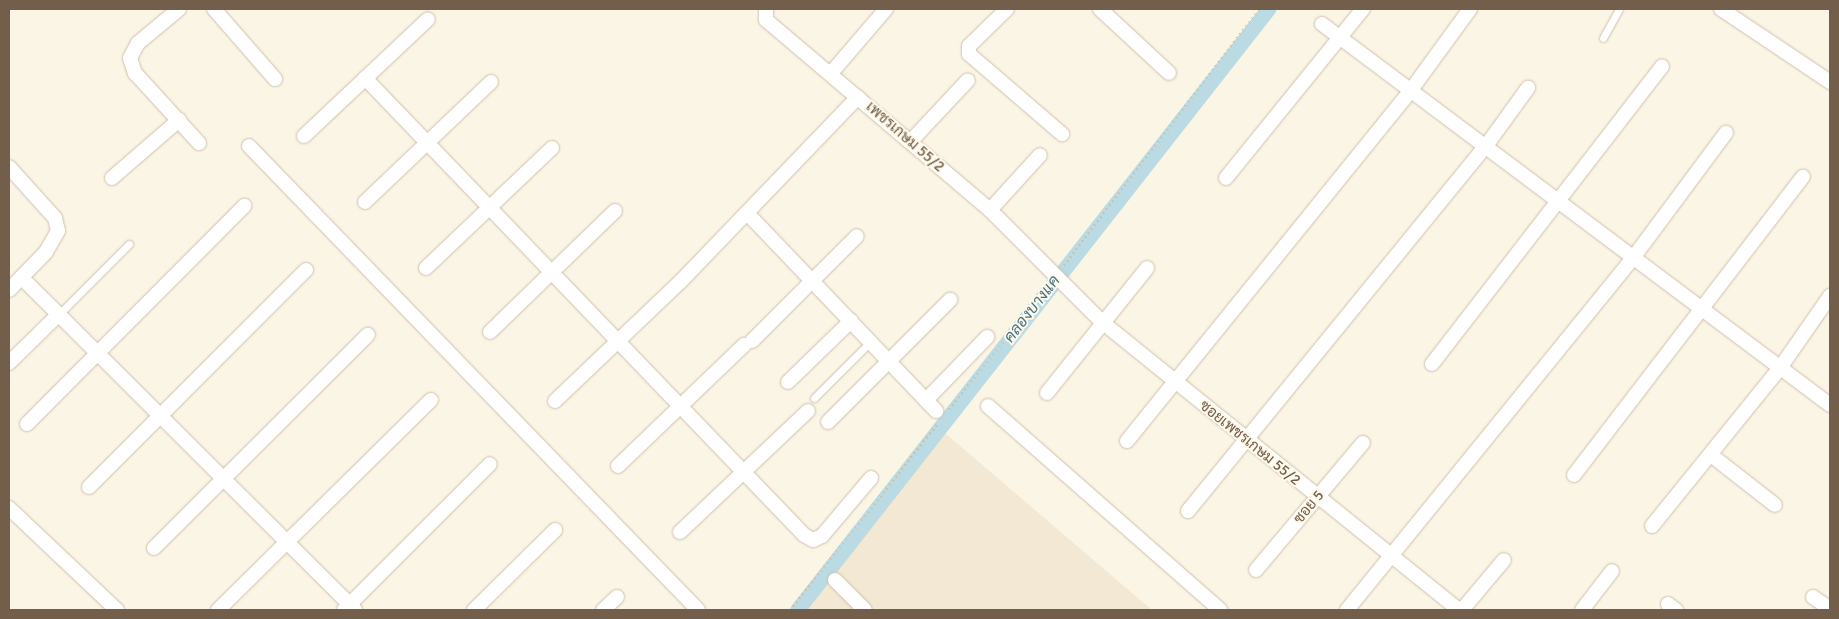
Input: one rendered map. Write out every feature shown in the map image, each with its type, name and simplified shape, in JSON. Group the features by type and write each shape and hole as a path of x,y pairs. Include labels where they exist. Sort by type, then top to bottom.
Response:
{"street":[{"path":"179,9 138,43 130,58 135,73 199,143"},
{"path":"214,9 275,79"},
{"name":"เพชรเกษม 55/2","path":"766,9 766,20 832,72 858,97 990,210 1051,273"},
{"path":"832,72 886,9"},
{"path":"1007,9 969,46 969,54 1062,134"},
{"path":"1100,9 1169,73"},
{"path":"1226,178 1363,9"},
{"path":"1127,441 1172,380 1411,90 1470,9"},
{"path":"1721,9 1830,82"},
{"path":"304,136 428,19"},
{"path":"1322,24 1830,405"},
{"path":"1432,364 1559,202 1662,66"},
{"path":"364,78 617,342 813,540 822,536 871,478"},
{"path":"911,141 968,80"},
{"path":"365,202 491,82"},
{"path":"1188,511 1486,146 1528,88"},
{"path":"555,401 746,213 858,97"},
{"path":"112,178 179,120"},
{"path":"1347,610 1633,258 1726,134"},
{"path":"249,146 698,610"},
{"path":"426,268 552,148"},
{"path":"990,210 1040,156"},
{"path":"9,167 55,218 58,232 46,252 9,290"},
{"path":"1574,475 1703,311 1803,177"},
{"path":"26,424 244,206"},
{"path":"490,332 615,211"},
{"path":"746,213 937,411 986,337"},
{"path":"618,466 813,281 856,236"},
{"path":"1047,394 1102,322 1147,268"},
{"path":"89,487 306,270"},
{"name":"ซอยเพชรเกษม 55/2","path":"1051,273 1102,322 1172,380 1459,610"},
{"path":"27,283 224,479 350,608 490,464"},
{"path":"1652,526 1780,368 1830,296"},
{"path":"828,422 950,300"},
{"path":"9,363 59,314"},
{"path":"788,382 850,321"},
{"path":"154,548 368,335"},
{"path":"218,610 431,400"},
{"path":"988,406 1220,610"},
{"path":"680,532 808,411"},
{"name":"ซอย 5","path":"1256,570 1363,443"},
{"path":"1711,455 1775,505"},
{"path":"9,508 117,610"},
{"path":"474,610 555,530"},
{"path":"1462,610 1504,560"},
{"path":"1582,610 1612,571"},
{"path":"835,580 865,610"},
{"path":"603,610 617,597"},
{"path":"1813,597 1830,609"}],"lane":[{"path":"1603,38 1619,9"},
{"path":"59,314 129,244"},
{"path":"814,398 870,342"}],"path":[{"path":"790,610 937,411 1051,273 1259,9"}],"shaded area":[{"path":"945,433 1152,610 805,610"}],"waterway":[{"name":"คลองบางแค","path":"797,610 1268,9"}]}
